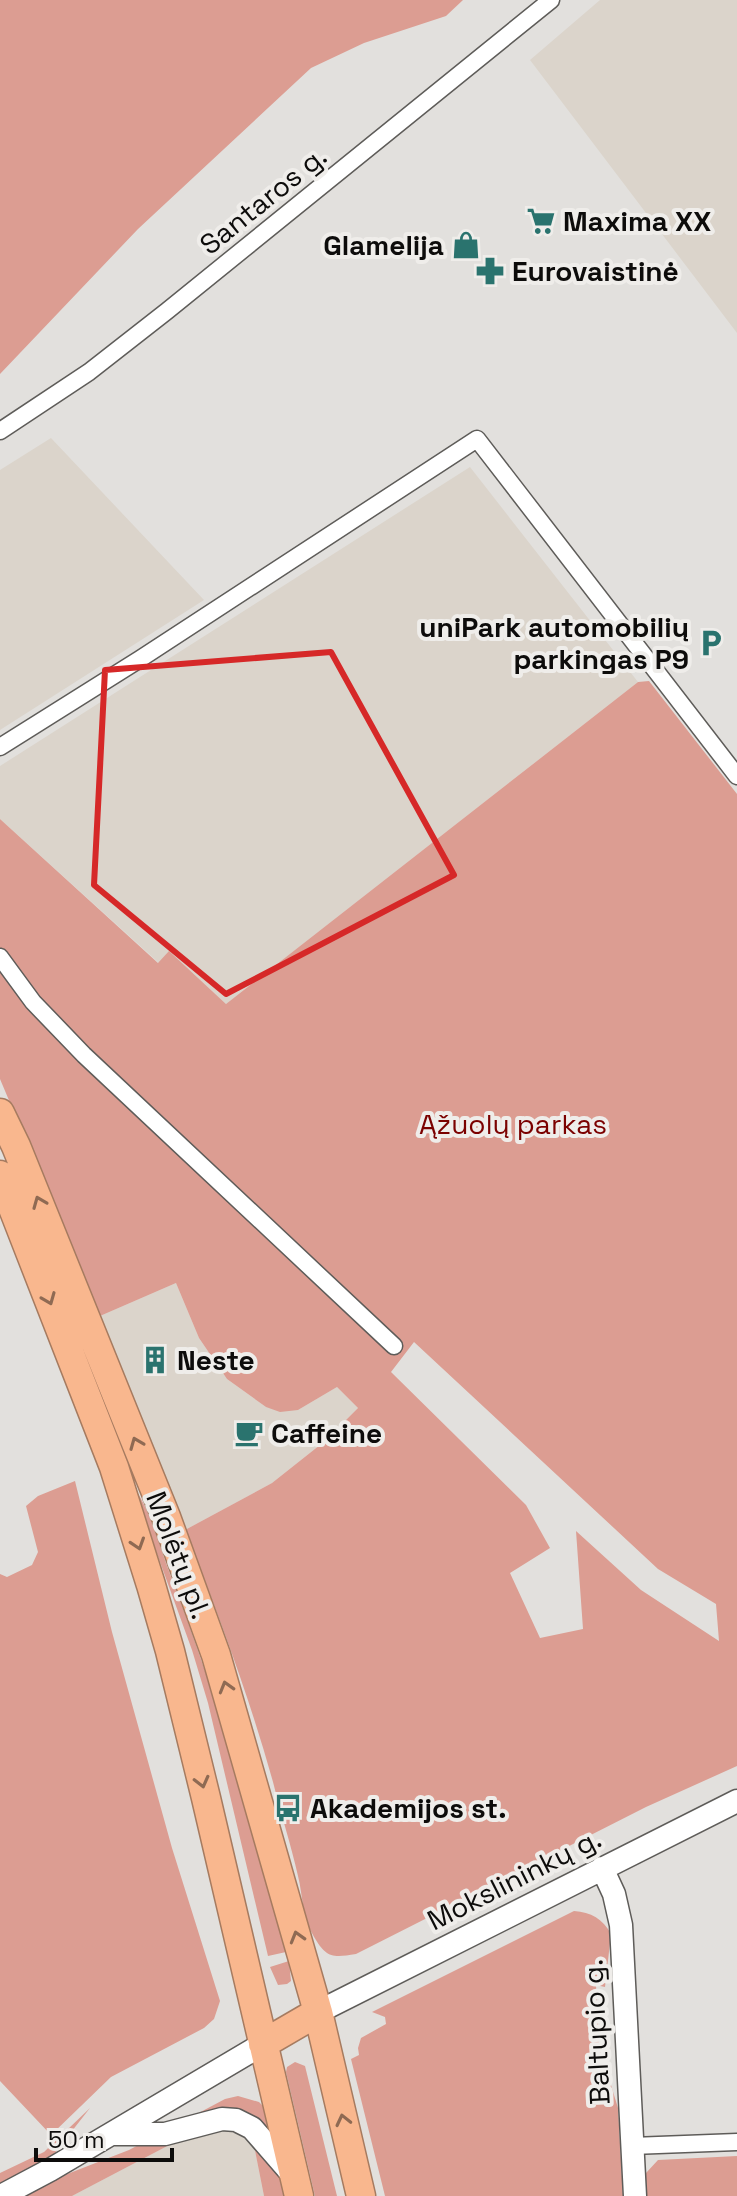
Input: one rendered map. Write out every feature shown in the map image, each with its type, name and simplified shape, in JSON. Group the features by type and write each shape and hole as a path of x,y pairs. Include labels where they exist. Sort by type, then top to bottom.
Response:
{"highway":[{"name":"Molėtų pl.","path":"0,1113 166,1517 216,1655 318,2012 361,2196"},
{"name":"Molėtų pl.","path":"0,1175 114,1467 151,1585 188,1725 297,2187"},
{"path":"263,2044 318,2012"}],"street":[{"name":"Santaros g.","path":"0,431 123,346 551,0"},
{"path":"0,747 477,439 737,776"},
{"path":"0,957 33,1002 84,1055 394,1346"},
{"name":"Mokslininkų g.","path":"318,2012 737,1801"},
{"name":"Baltupio g.","path":"602,1868 614,1894 621,1925 635,2196"},
{"path":"1,2196 263,2044"},
{"path":"110,2134 165,2134 222,2119 236,2120 252,2128 297,2187"},
{"path":"632,2146 737,2142"}],"highlighted area":[{"path":"331,652 454,875 226,994 94,885 105,670"}],"shaded area":[{"path":"600,0 737,0 737,333 530,60"},
{"path":"51,438 204,600 0,730 0,470"},
{"path":"470,467 638,682 226,1004 170,952 159,963 0,819 0,766"},
{"path":"176,1283 199,1338 227,1379 266,1407 298,1410 337,1387 358,1408 325,1441 272,1483 185,1530 100,1316"},
{"path":"236,2110 248,2115 264,2196 72,2196"}],"green space":[{"path":"0,0 463,0 446,16 364,43 311,68 138,229 0,374"},
{"name":"Ąžuolų parkas","path":"649,681 737,794 737,1766 646,1807 356,1954 330,1955 313,1935 307,1921 292,1853 254,1718 185,1530 272,1483 325,1441 358,1408 337,1387 298,1410 280,1412 266,1407 227,1379 199,1338 176,1283 100,1316 0,1079 0,819 158,963 169,951 226,1004 638,682","holes":["414,1342 658,1569 716,1604 719,1641 641,1590 576,1531 583,1629 540,1638 510,1573 550,1548 526,1505 391,1372"]},
{"path":"75,1481 112,1632 172,1848 220,2001 214,2019 204,2028 111,2077 51,2135 0,2081 0,1574 7,1577 32,1565 38,1552 26,1506 38,1496"},
{"path":"132,1485 154,1528 219,1714 286,1952 268,1956 208,1703"},
{"path":"574,1911 596,1917 611,1934 605,1987 596,1985 599,2046 618,2108 623,2196 385,2196 351,2059 359,2055 361,2038 386,2024 385,2017 372,2012"},
{"path":"289,1961 291,1981 278,1985 270,1967"},
{"path":"295,2062 305,2066 337,2196 315,2196 286,2072 287,2067"},
{"path":"238,2096 259,2102 265,2108 289,2196 264,2196 248,2115 236,2110 72,2196 22,2196 57,2178 129,2150 225,2099"},
{"path":"90,2108 50,2159 0,2186 0,2173 44,2152"},
{"path":"737,2156 737,2196 644,2196 646,2173 658,2160"}],"place":[{"name":"Maxima XX","path":"541,221"},
{"name":"Glamelija","path":"466,245"},
{"name":"Eurovaistinė","path":"490,271"},
{"name":"uniPark automobilių parkingas P9","path":"711,643"},
{"name":"Neste","path":"155,1360"},
{"name":"Caffeine","path":"249,1433"},
{"name":"Akademijos st.","path":"288,1808"}]}
